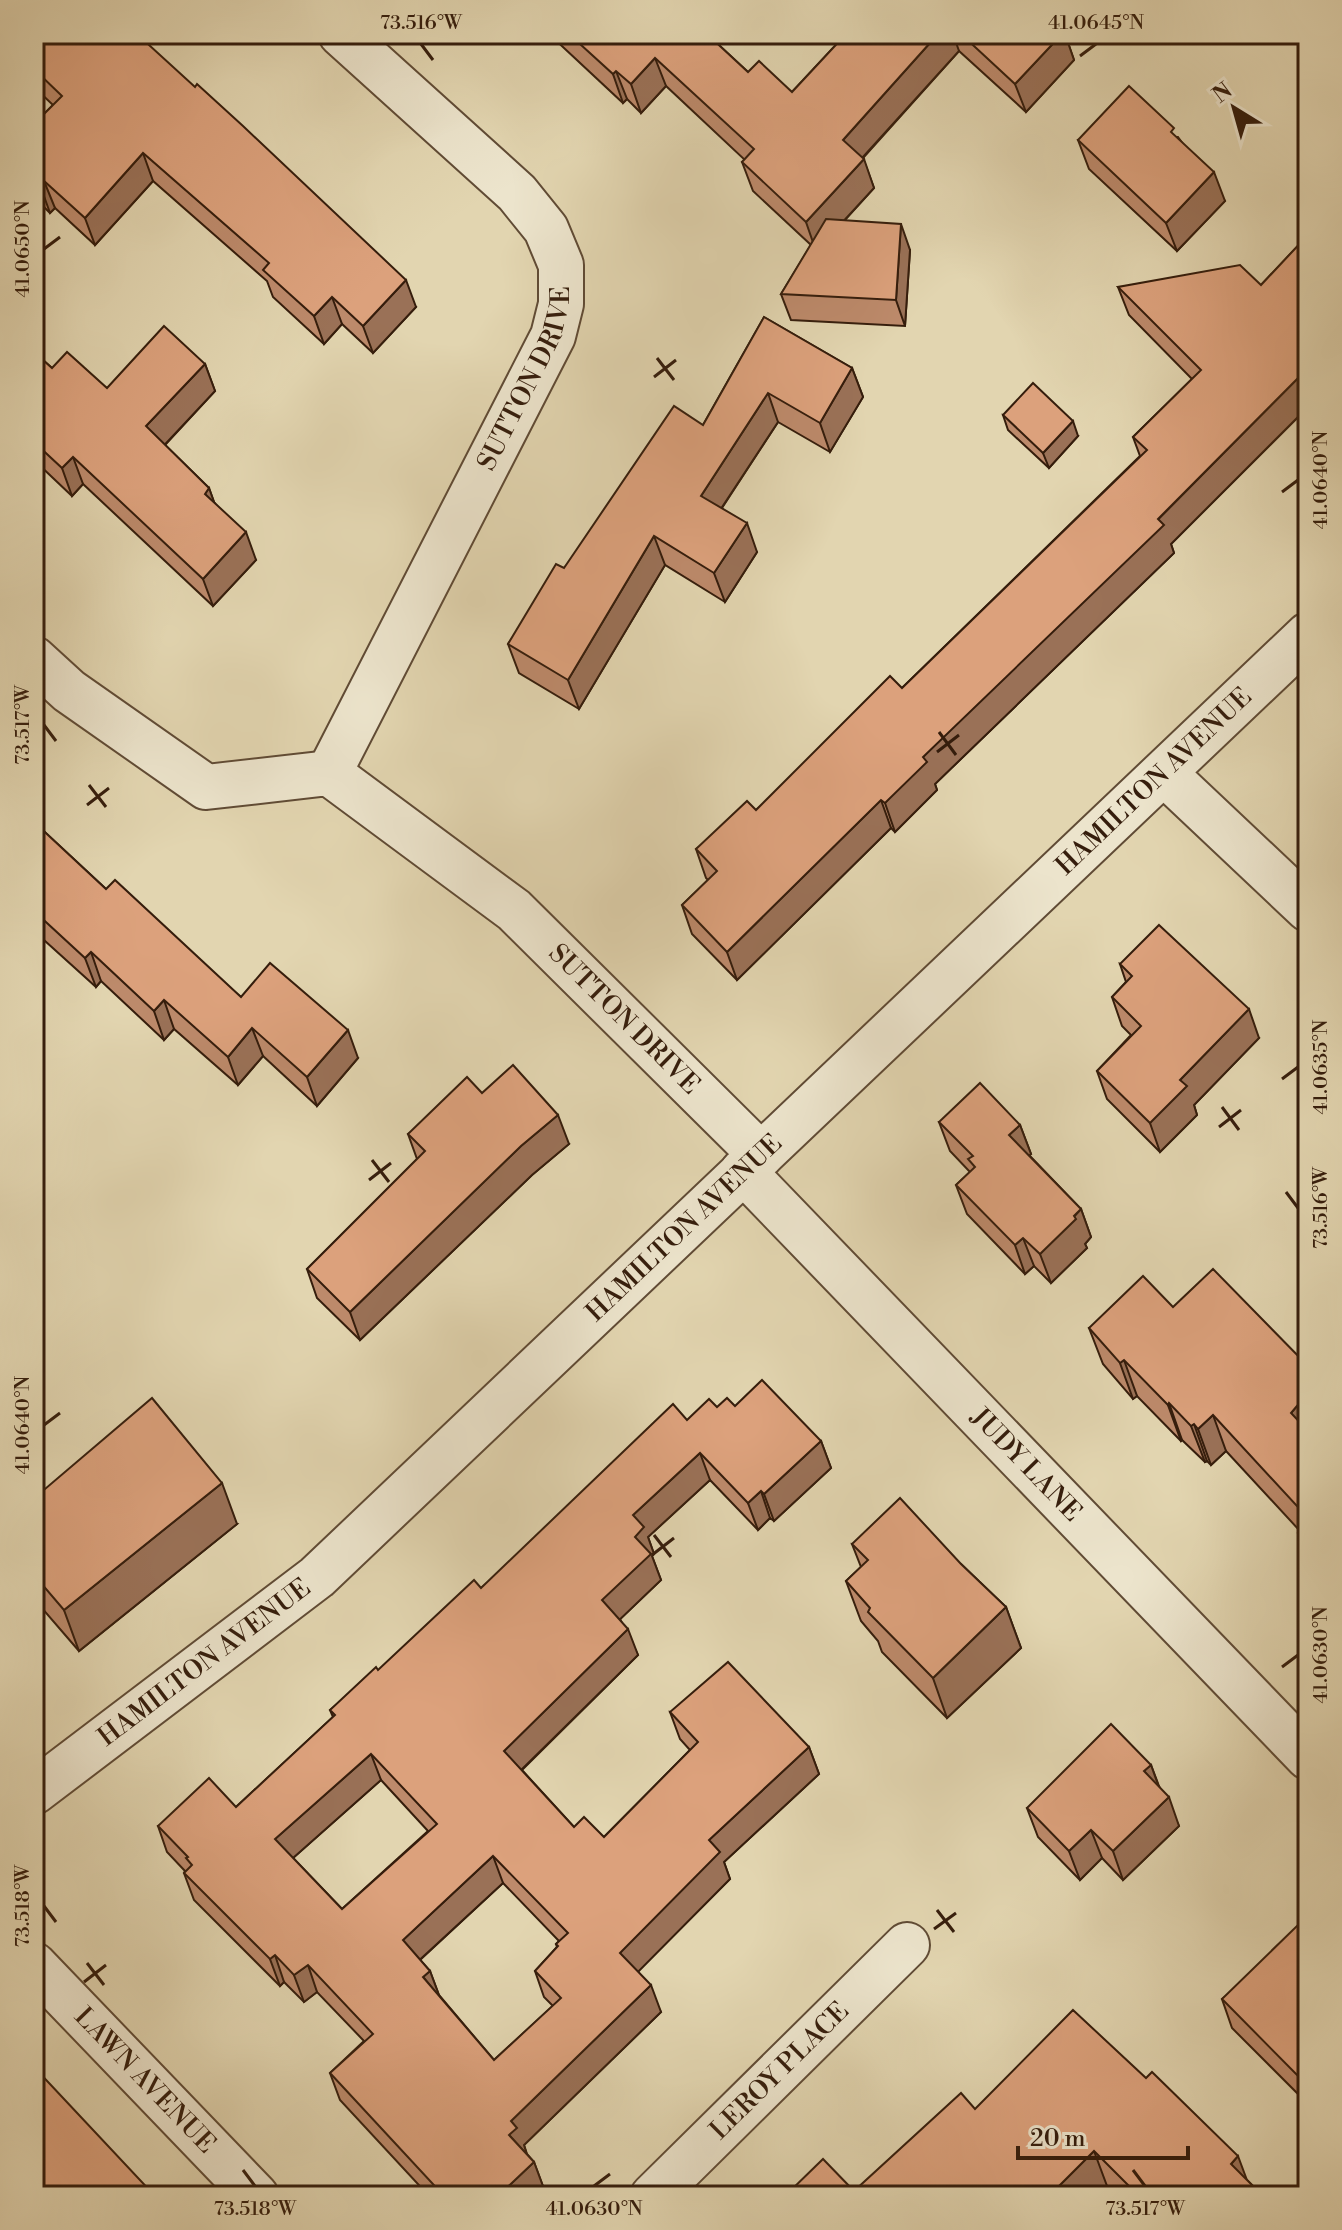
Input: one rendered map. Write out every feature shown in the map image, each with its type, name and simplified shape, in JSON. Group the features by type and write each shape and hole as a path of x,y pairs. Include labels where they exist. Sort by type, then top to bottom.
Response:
{"street":[{"name":"SUTTON DRIVE","path":"341,34 517,193 546,229 561,265 561,304 553,336 329,773 514,910 752,1163"},
{"name":"HAMILTON AVENUE","path":"34,1792 317,1577 1308,635"},
{"path":"34,659 69,691 206,787 329,773"},
{"path":"1165,774 1308,909"},
{"name":"JUDY LANE","path":"752,1163 1308,1757"},
{"name":"LEROY PLACE","path":"653,2196 907,1945"},
{"name":"LAWN AVENUE","path":"34,1965 256,2196"}],"building":[{"path":"34,34 137,34 243,126 406,280 363,326 332,297 314,316 263,270 269,263 143,153 85,218 44,181 40,185 34,179 34,124 62,96 34,69"},
{"path":"569,34 707,34 748,72 759,61 792,92 846,34 938,34 843,140 864,159 806,222 742,162 754,149 655,58 631,84 616,71 613,74"},
{"path":"961,34 1062,34 1015,84"},
{"path":"1129,86 1174,128 1171,132 1214,172 1166,223 1078,140"},
{"path":"826,219 901,224 896,300 781,294"},
{"path":"1308,235 1308,368 1158,519 1164,525 923,757 927,762 885,803 881,800 727,952 682,905 717,871 696,849 747,801 756,810 890,676 902,688 1147,450 1133,437 1201,370 1118,287 1240,265 1261,285"},
{"path":"764,317 852,368 820,423 768,393 701,496 747,523 714,573 654,536 568,680 508,644 556,564 564,568 674,406 703,425"},
{"path":"164,326 205,364 146,426 209,488 205,494 246,532 203,579 73,457 62,468 34,442 34,352 52,368 67,352 107,388"},
{"path":"1033,383 1073,421 1043,453 1003,415"},
{"path":"34,822 106,889 115,880 241,997 270,963 348,1030 307,1077 252,1028 228,1057 164,1000 154,1011 91,952 85,958 34,911"},
{"path":"1159,925 1249,1009 1180,1080 1187,1086 1150,1123 1097,1071 1141,1026 1112,997 1132,976 1120,964"},
{"path":"513,1065 558,1115 521,1146 350,1312 307,1269 425,1151 408,1134 467,1077 482,1093"},
{"path":"980,1083 1020,1125 1009,1135 1081,1209 1074,1216 1076,1219 1040,1254 1023,1238 1015,1245 956,1185 975,1167 968,1159 973,1156 939,1122"},
{"path":"1213,1269 1308,1366 1308,1393 1291,1413 1308,1431 1308,1518 1213,1415 1198,1429 1194,1424 1191,1426 1124,1360 1120,1363 1089,1328 1143,1276 1173,1307"},
{"path":"762,1380 821,1441 764,1494 761,1491 748,1503 700,1453 633,1515 644,1527 635,1537 651,1554 602,1600 628,1629 504,1751 574,1827 584,1817 604,1837 698,1742 670,1712 728,1662 809,1747 709,1840 720,1852 620,1953 651,1985 511,2121 517,2128 509,2135 534,2162 498,2196 444,2196 330,2073 373,2034 308,1965 294,1975 275,1955 270,1959 184,1873 192,1865 188,1857 158,1826 209,1778 236,1807 335,1715 330,1710 376,1667 378,1670 474,1580 481,1588 673,1404 687,1420 709,1399 717,1407 727,1398 735,1406","holes":["371,1754 437,1824 342,1909 275,1839","493,1856 568,1933 535,1971 561,1998 494,2060 423,1977 430,1971 403,1940"]},
{"path":"152,1398 222,1483 64,1610 34,1575 34,1491 38,1495"},
{"path":"900,1498 1006,1607 933,1678 868,1612 870,1608 846,1581 868,1560 852,1544"},
{"path":"1308,1523 1308,1543 1298,1533"},
{"path":"1111,1724 1151,1765 1144,1771 1169,1797 1113,1851 1091,1830 1069,1851 1027,1808"},
{"path":"1300,1923 1308,1930 1308,2086 1222,1999"},
{"path":"1073,2010 1146,2078 1152,2072 1238,2156 1231,2164 1256,2189 1249,2196 1139,2196 1094,2151 1049,2196 1020,2196 1016,2191 1011,2196 785,2196 823,2159 854,2191 961,2093 975,2109"},
{"path":"34,2067 155,2196 34,2196"}]}
